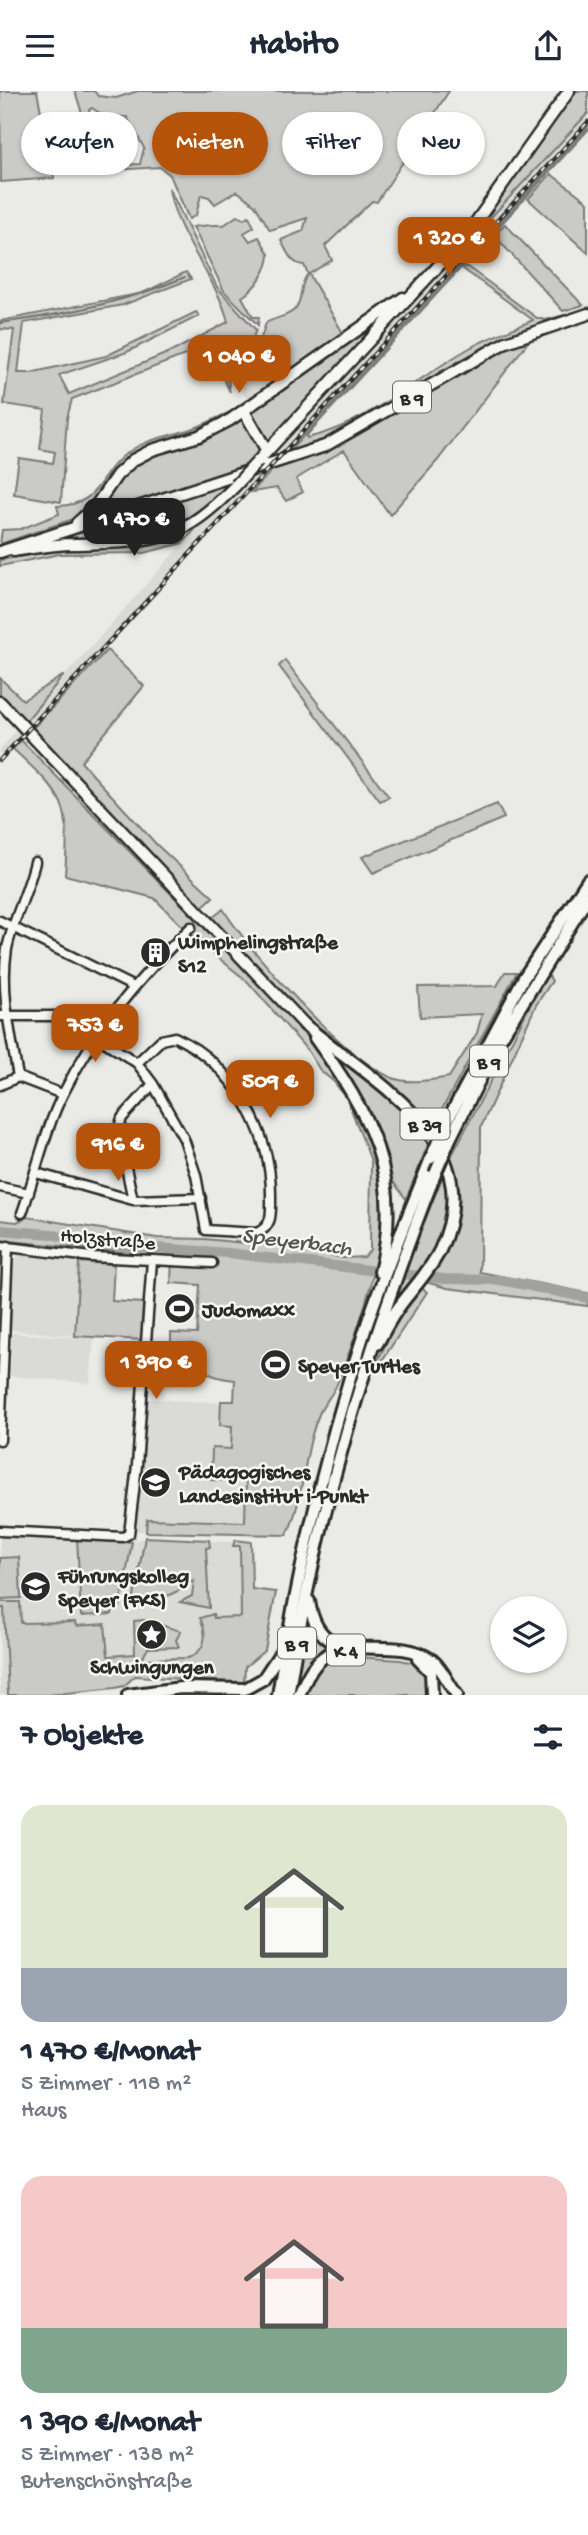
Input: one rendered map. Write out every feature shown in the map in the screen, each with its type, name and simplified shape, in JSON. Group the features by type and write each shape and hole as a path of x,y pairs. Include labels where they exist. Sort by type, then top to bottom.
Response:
{"highway":[{"name":"B 9","path":"281,1694 330,1486 392,1259 446,1123 588,880"},
{"name":"B 9","path":"543,957 588,897"},
{"name":"B 9","path":"392,1259 527,982"},
{"name":"B 39","path":"305,1025 352,1089 376,1140 388,1197 392,1259 366,1326"},
{"name":"B 39","path":"305,1025 420,1118 440,1145 451,1178 452,1214 439,1253 394,1314 364,1368"},
{"name":"B 9","path":"281,1694 286,1644 323,1472 366,1326"},
{"path":"307,1591 313,1623 324,1637 339,1645 418,1654 441,1669 454,1693"},
{"path":"128,1695 181,1688 245,1689 262,1679 286,1644"},
{"name":"K 4","path":"299,1695 315,1664 326,1654 340,1650 416,1657 431,1672 432,1695"}],"main road":[{"path":"0,552 47,545 124,544 162,538 197,521 236,485 481,217 569,91"},
{"path":"0,552 75,525 91,511 117,475 133,460 152,450 199,436 243,411 371,323 425,280"},
{"name":"B 9","path":"75,525 325,446 506,342 588,314"},
{"path":"243,411 267,451"},
{"name":"B 39","path":"1,704 305,1025"}],"street":[{"path":"18,1077 4,1016 4,966 13,927 28,890 35,862"},
{"path":"0,921 134,986"},
{"path":"22,1213 62,1094 96,1034 134,986 191,927"},
{"path":"4,1016 54,1016 96,1034 137,1063 153,1084 184,1139 201,1198 206,1230 256,1233 268,1226 271,1184 263,1139 238,1091 205,1055 184,1042 165,1038 137,1063"},
{"path":"0,1085 18,1077 62,1094"},
{"path":"133,1200 118,1130 121,1118 153,1084"},
{"path":"36,1173 133,1200 201,1198"},
{"path":"0,1187 29,1193"},
{"path":"0,1440 4,1246"},
{"name":"Holzstraße","path":"4,1246 91,1257 212,1263"},
{"path":"0,1531 122,1537 129,1534 137,1465 152,1260"}],"shaded area":[{"path":"0,91 37,91 41,112 21,112 21,175 53,175 54,178 1,182"},
{"path":"75,91 94,91 98,96 116,98 138,91 449,91 435,112 397,112 397,171 377,202 372,201 325,246 332,260 309,274 344,335 281,377 260,341 266,323 290,313 299,303 303,283 308,274 304,265 296,263 290,256 281,240 303,231 307,218 270,230 255,205 237,191 215,204 209,197 201,195 196,215 189,219 170,175 268,175 268,112 152,112 152,168 138,168 144,148 138,137 138,112 98,112 92,108 89,112 82,112"},
{"path":"574,91 588,91 588,113 263,462 473,233"},
{"path":"588,113 588,127 0,763 0,749 183,543 287,440"},
{"path":"588,127 306,436 307,438 329,431 370,412 476,345 533,320 463,269 466,266 537,318 545,320 588,309 525,331 349,431 347,441 456,373 501,349 525,340 528,342 438,460 390,515 344,450 296,479 303,492 286,501 277,488 252,492"},
{"path":"551,174 588,202 588,253 528,199"},
{"path":"169,188 217,287 256,330 229,371 230,392 208,346 72,399 67,418 61,502 14,494 19,458 53,463 55,452 40,449 45,410 4,404 14,330 0,329 0,321 143,293 186,272 191,279 123,305 24,323 18,373 30,373 106,356 196,312 199,316 127,352 59,375 69,394 175,350 228,322 223,305 179,222"},
{"path":"237,216 244,219 249,216 254,227 244,233 250,241 259,237 269,254 267,266 260,278 242,297 253,317 259,317 258,325 224,291 193,227 224,225"},
{"path":"505,224 583,305 563,311 494,235"},
{"path":"391,311 269,443 266,443 250,410"},
{"path":"260,341 281,377 247,399 234,381 234,372"},
{"path":"236,410 215,426 155,446 79,517 0,544 2,530 21,529 59,514 57,506 71,505 89,496 113,466 130,451"},
{"path":"243,417 261,449 241,470 98,515 96,513 129,468 155,452 199,440"},
{"path":"225,483 229,484 209,507 166,534 34,546"},
{"path":"198,526 183,543 144,553 60,554 0,566 0,560 70,548 148,546"},
{"path":"107,650 144,686 81,762 157,845 213,897 200,909 31,730"},
{"path":"285,660 389,797 380,801 279,666"},
{"path":"64,675 26,721 0,694 0,678 23,700"},
{"path":"21,740 295,1021 338,1078 372,1141 380,1169 383,1199 376,1264 347,1357 335,1388 314,1427 297,1505 287,1535 146,1532 147,1519 245,1522 246,1481 211,1480 212,1448 231,1449 232,1426 220,1425 221,1401 234,1401 235,1380 211,1375 199,1367 192,1344 171,1343 171,1333 197,1334 200,1285 171,1283 172,1257 0,1240 0,1220 17,1222 27,1217 157,1238 205,1239 295,1248 344,1258 364,1257 370,1250 371,1161 347,1099 248,982 193,937 154,898 65,875 67,832 61,803 45,780 13,749"},
{"path":"497,804 504,818 373,873 362,857"},
{"path":"223,909 276,977 324,1026 370,1065 390,1077 404,1081 449,1077 477,1033 482,1014 420,1017 418,987 497,986 505,972 517,972 434,1124 306,1021 211,919"},
{"path":"547,973 552,981 536,1005 481,1127 480,1272 588,1293 588,1306 447,1288 425,1282 444,1252 455,1223 458,1192 451,1157"},
{"path":"334,1055 387,1095 431,1137 406,1199 389,1176 365,1106"},
{"path":"444,1173 449,1212 446,1226 419,1275 402,1293 394,1297"},
{"path":"21,1253 79,1262 75,1336 9,1330 13,1261"},
{"path":"79,1262 114,1264 112,1301 143,1303 142,1340 75,1336"},
{"path":"420,1287 427,1292 379,1365 376,1364 395,1324"},
{"path":"12,1333 94,1339 90,1383 10,1376"},
{"path":"148,1399 231,1403 264,1536 136,1531"},
{"path":"0,1536 132,1542 145,1537 247,1543 242,1678 113,1673 31,1695 0,1695"},
{"path":"77,1537 132,1542 120,1607 114,1605 112,1614 81,1616"},
{"path":"145,1537 209,1540 210,1547 206,1548 209,1608 180,1602 192,1596 194,1581 152,1604 132,1607"},
{"path":"235,1540 251,1542 252,1589 276,1592 265,1650 245,1667 244,1683 135,1676 124,1686 115,1688 48,1695 8,1695 4,1608 0,1608 0,1602 20,1602 21,1623 75,1622 76,1626 105,1624 108,1656 135,1654 134,1621 144,1620 181,1631 176,1640 179,1647 148,1648 142,1659 188,1658 195,1655 204,1641 200,1618 213,1614 214,1618 241,1617 240,1546 233,1546"},
{"path":"19,1557 21,1598 0,1599 0,1558"},
{"path":"307,1613 316,1636 334,1647 316,1657 297,1695 293,1695"},
{"path":"342,1656 415,1663 427,1675 427,1695 304,1695 322,1665"}],"waterway":[{"path":"0,323 94,306 140,294 185,277"},
{"name":"Speyerbach","path":"0,1230 51,1234 85,1243 228,1253 444,1279 500,1280 588,1298"}],"railway":[{"path":"0,760 588,122"}],"place":[{"name":"Wimphelingstraße S12","path":"155,953"},
{"name":"Judomaxx","path":"179,1309"},
{"name":"Speyer Turtles","path":"275,1365"},
{"name":"Pädagogisches Landesinstitut i-Punkt","path":"156,1483"},
{"name":"Führungskolleg Speyer (FKS)","path":"35,1587"},
{"name":"Schwingungen","path":"152,1634"}]}
